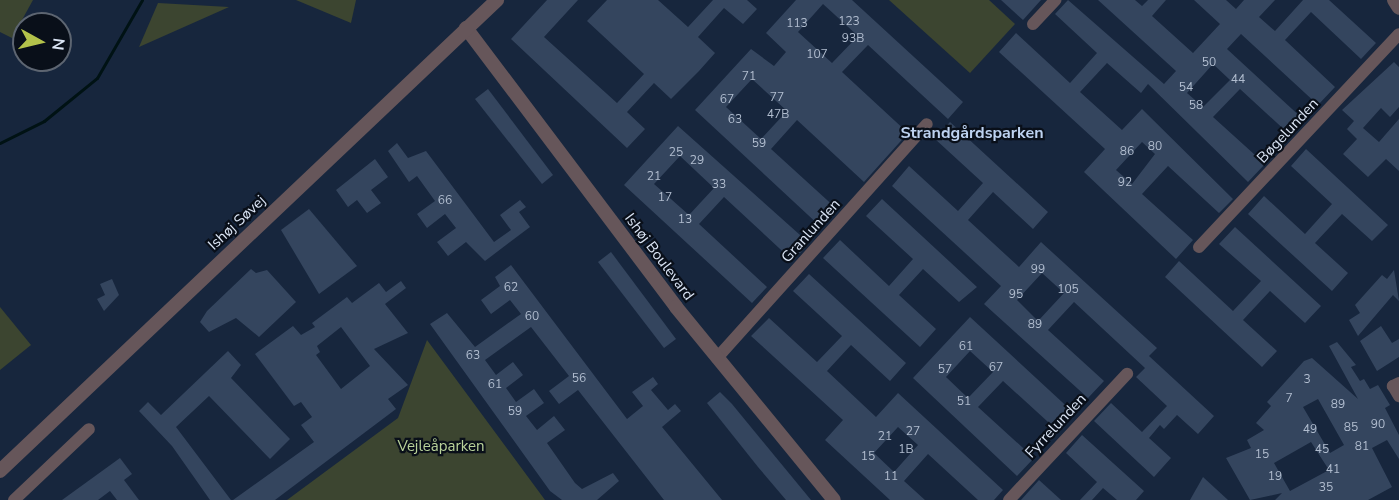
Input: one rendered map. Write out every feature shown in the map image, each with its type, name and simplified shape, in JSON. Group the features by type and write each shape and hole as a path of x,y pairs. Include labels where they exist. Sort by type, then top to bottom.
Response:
{"street":[{"name":"Ishøj Søvej","path":"0,471 498,0"},
{"path":"1033,24 1055,0"},
{"path":"1394,0 1399,8"},
{"name":"Ishøj Boulevard","path":"466,28 717,358 834,500"},
{"name":"Bøgelunden","path":"1199,247 1399,34"},
{"name":"Granlunden","path":"717,358 927,124"},
{"name":"Fyrrelunden","path":"1009,500 1127,374"},
{"path":"1399,382 1394,386 1399,396"},
{"path":"14,500 89,429"}],"green space":[{"path":"0,0 33,0 26,12 12,12 12,38 0,32"},
{"path":"296,0 356,0 351,23"},
{"path":"889,0 989,0 1015,24 970,73"},
{"path":"158,3 229,7 139,47"},
{"path":"0,307 31,345 0,370"},
{"name":"Vejleåparken","path":"427,340 545,500 287,500 398,418"}],"building":[{"path":"547,0 578,0 544,37 617,103 644,74 587,21 607,0 658,0 688,27 713,0 747,0 757,9 743,24 724,8 698,37 715,53 699,71 671,99 654,83 627,112 645,129 627,148 511,39"},
{"path":"796,0 852,0 963,102 948,119 868,45 842,72 908,133 864,182 797,120 771,149 838,210 822,228 695,110 751,49 774,66 786,52 766,33","holes":["823,4 858,36 832,63 798,32","752,79 787,111 761,139 726,107"]},
{"path":"1001,0 1041,0 1023,20"},
{"path":"1068,0 1164,84 1176,71 1098,0 1135,0 1142,6 1148,0 1166,0 1152,16 1193,53 1220,24 1194,0 1226,0 1236,9 1244,0 1275,0 1259,17 1275,31 1303,0 1329,0 1376,43 1361,59 1311,12 1285,40 1335,87 1318,105 1241,34 1227,49 1304,120 1290,135 1240,89 1213,117 1265,164 1248,182 1148,84 1141,93 1107,63 1080,92 1122,130 1142,109 1233,199 1219,213 1168,166 1142,194 1193,240 1176,259 1084,172 1105,149 999,52 1016,33 1070,83 1097,53 1055,14","holes":["1213,64 1230,80 1203,107 1187,93","1142,142 1155,154 1132,184 1116,170"]},
{"path":"1394,62 1399,67 1399,107 1390,117 1381,108 1363,128 1379,142 1399,119 1399,171 1386,159 1368,177 1343,154 1357,139 1347,129 1354,121 1342,110"},
{"path":"488,89 553,175 542,184 475,99"},
{"path":"950,122 1048,212 1033,229 993,192 968,220 1019,267 1041,242 1157,348 1149,356 1214,416 1198,434 1177,415 1164,429 1160,425 1149,438 1171,458 1154,477 1094,421 1111,403 1142,432 1167,406 1136,377 1145,368 1074,302 1048,330 1104,381 1088,398 984,304 1001,286 892,186 909,166 958,211 983,183 935,139","holes":["1042,273 1064,293 1038,321 1017,300"]},
{"path":"678,126 809,243 793,261 724,197 699,224 767,287 752,303 624,185","holes":["680,156 714,188 689,215 654,184"]},
{"path":"397,143 408,158 426,151 494,242 511,230 500,215 520,200 526,207 519,212 530,227 485,261 466,242 448,256 437,242 456,228 445,214 427,228 417,214 435,201 417,176 409,182 388,151"},
{"path":"1306,149 1388,225 1372,241 1342,214 1315,243 1348,273 1332,291 1248,214 1264,196 1305,234 1332,204 1291,166"},
{"path":"375,159 388,177 371,190 381,203 367,213 357,200 348,207 336,190"},
{"path":"882,199 977,287 959,302 923,269 899,295 936,329 920,347 823,258 840,240 889,286 913,259 866,216"},
{"path":"309,209 357,266 319,294 281,230"},
{"path":"1235,227 1321,306 1305,323 1270,291 1243,320 1277,351 1262,367 1165,277 1179,261 1233,311 1261,281 1219,244"},
{"path":"611,252 676,339 664,348 598,262"},
{"path":"511,265 627,419 643,406 632,392 653,377 658,384 651,390 668,410 675,404 681,411 662,427 722,500 664,500 578,390 559,404 549,391 569,376 531,327 485,360 496,375 513,362 523,375 506,388 516,402 534,389 544,403 526,416 537,430 554,416 565,430 547,443 575,483 582,489 613,473 619,481 597,500 562,500 550,491 430,324 447,313 475,347 521,314 510,300 491,314 481,300 500,286 495,277"},
{"path":"251,269 256,273 267,270 296,302 259,337 236,318 209,332 200,322 207,311"},
{"path":"1394,270 1399,301 1393,295 1358,336 1349,320 1360,313 1355,305 1382,275 1387,279"},
{"path":"809,274 906,363 890,381 851,345 827,371 876,417 898,393 1003,490 994,500 978,500 928,454 904,481 925,500 890,500 825,440 843,420 751,336 769,318 817,362 842,336 793,291","holes":["898,427 918,445 894,472 874,453"]},
{"path":"112,279 119,295 104,311 97,299 105,295 100,284"},
{"path":"401,281 406,288 385,304 408,333 374,349 408,385 388,399 396,409 275,500 233,500 314,442 301,425 312,417 301,402 294,406 255,354 293,326 301,335 315,327 312,323 347,297 352,303 379,283 386,292","holes":["341,327 370,366 341,389 316,355 320,352 317,346"]},
{"path":"970,317 1075,414 1059,432 1003,381 978,407 1034,458 1017,476 913,378","holes":["970,351 993,372 968,398 946,377"]},
{"path":"1381,326 1392,343 1399,339 1399,357 1377,371 1360,341"},
{"path":"1337,342 1356,365 1351,367 1360,381 1364,379 1370,389 1378,385 1390,405 1385,408 1399,435 1399,459 1387,440 1372,448 1392,487 1368,500 1275,500 1282,493 1250,500 1226,458 1251,448 1247,440 1264,430 1256,423 1271,406 1267,402 1304,361 1312,358 1358,399 1329,346","holes":["1318,399 1344,445 1330,453 1303,407","1311,442 1329,470 1290,491 1274,463"]},
{"path":"228,351 241,365 231,378 290,439 270,459 209,396 176,427 231,500 210,500 172,446 139,411 148,402 161,415"},
{"path":"720,392 811,500 786,500 758,467 707,403"},
{"path":"1082,435 1144,491 1136,500 1117,500 1103,488 1092,500 1080,500 1097,482 1066,453"},
{"path":"120,458 132,474 124,480 139,500 117,500 110,491 98,500 62,500"},
{"path":"1203,477 1228,500 1190,500"},
{"path":"1039,480 1061,500 1021,500"}],"waterway":[{"path":"0,143 44,121 97,78 142,0"}],"district":[{"name":"Strandgårdsparken","path":"972,133"}]}
